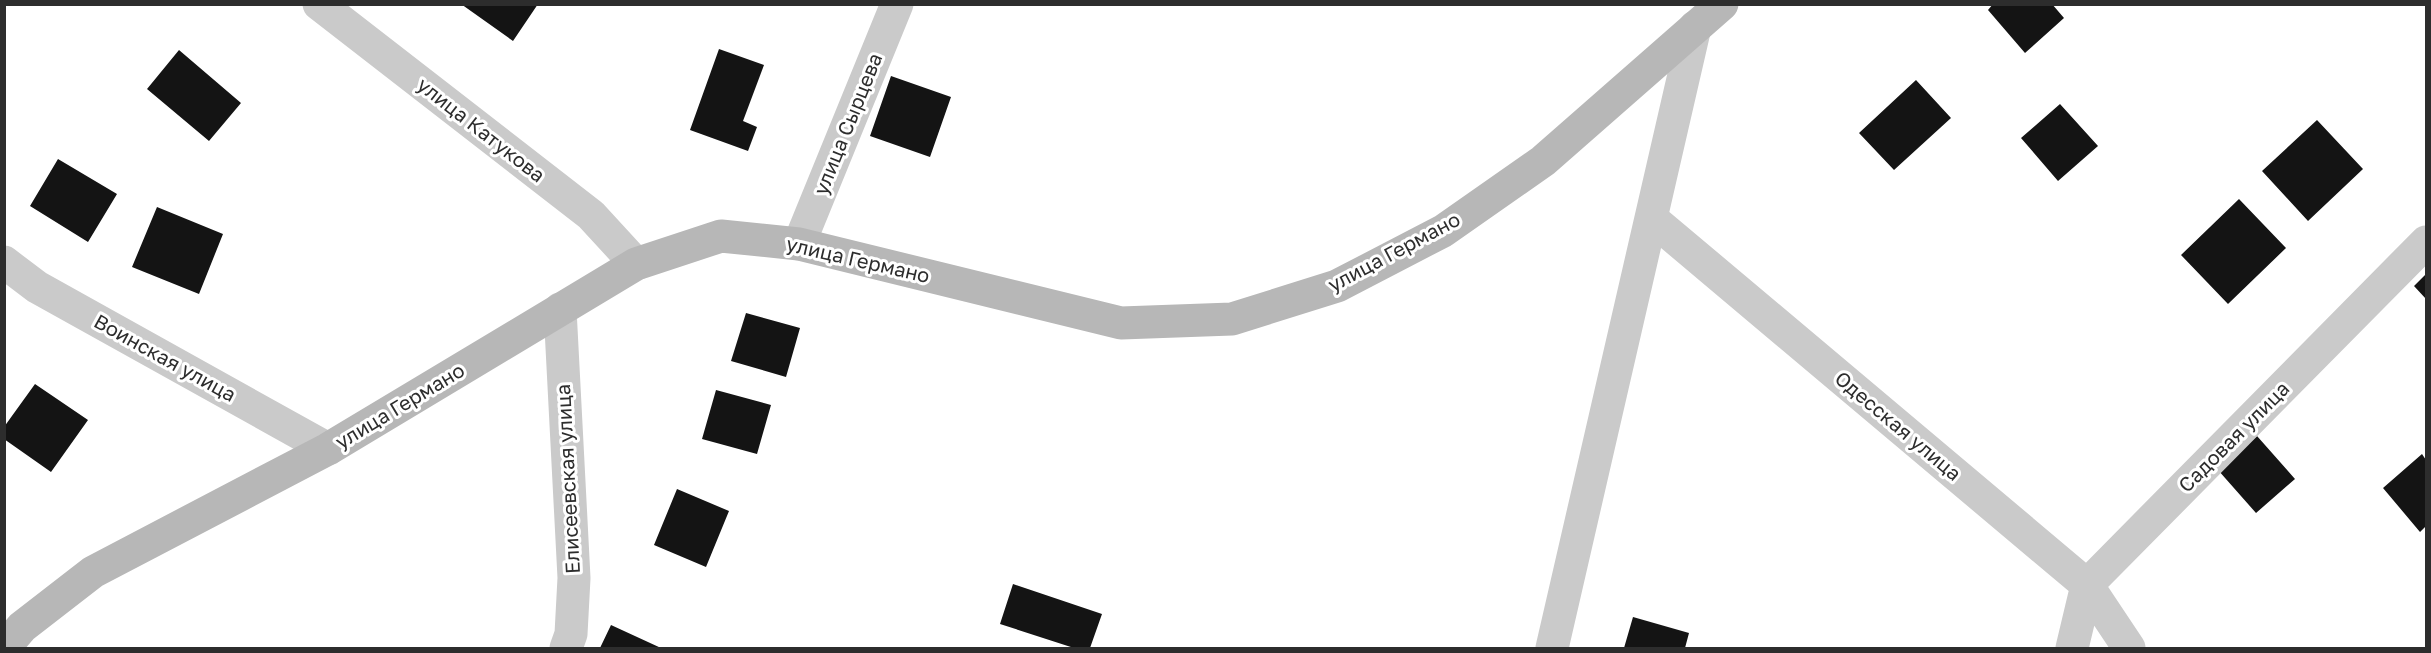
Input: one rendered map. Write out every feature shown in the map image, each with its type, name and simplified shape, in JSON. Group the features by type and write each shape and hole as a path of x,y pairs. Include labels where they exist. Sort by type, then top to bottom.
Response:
{"main road":[{"name":"улица Германо","path":"4,648 22,627 93,572 328,449 636,264 721,236 799,244 1121,323 1232,319 1337,286 1443,231 1543,161 1722,4"}],"street":[{"name":"улица Катукова","path":"319,4 591,215 636,264"},
{"name":"улица Сырцева","path":"799,244 897,4"},
{"path":"1552,648 1695,27"},
{"name":"Одесская улица","path":"1652,218 2087,585 2129,648"},
{"name":"Садовая улица","path":"2087,585 2427,242"},
{"name":"Воинская улица","path":"4,262 37,287 328,449"},
{"name":"Елисеевская улица","path":"560,309 574,578 571,634 566,648"},
{"path":"2072,648 2087,585"}],"building":[{"path":"461,4 538,4 513,41"},
{"path":"1993,4 2052,4 2064,18 2025,53 1988,10"},
{"path":"719,49 764,65 743,121 757,127 748,151 690,130"},
{"path":"179,50 241,103 209,141 147,89"},
{"path":"891,76 951,97 930,157 870,136"},
{"path":"1916,80 1951,118 1894,170 1859,133"},
{"path":"2060,104 2098,146 2058,181 2021,138"},
{"path":"2317,120 2363,169 2308,221 2262,171"},
{"path":"58,159 117,194 88,242 30,206"},
{"path":"2239,199 2286,248 2228,304 2181,255"},
{"path":"157,207 223,234 199,294 132,267"},
{"path":"2426,274 2426,299 2414,286"},
{"path":"746,313 800,328 786,377 731,361"},
{"path":"35,384 88,420 51,472 4,439 4,427"},
{"path":"716,390 771,405 757,454 702,439"},
{"path":"2257,436 2295,479 2256,513 2218,470"},
{"path":"2422,454 2426,460 2426,526 2420,532 2383,488"},
{"path":"677,489 729,511 706,567 654,545"},
{"path":"1013,584 1102,614 1090,648 1074,648 1000,624"},
{"path":"1633,617 1689,633 1685,648 1624,648"},
{"path":"611,625 661,648 600,648"}]}
